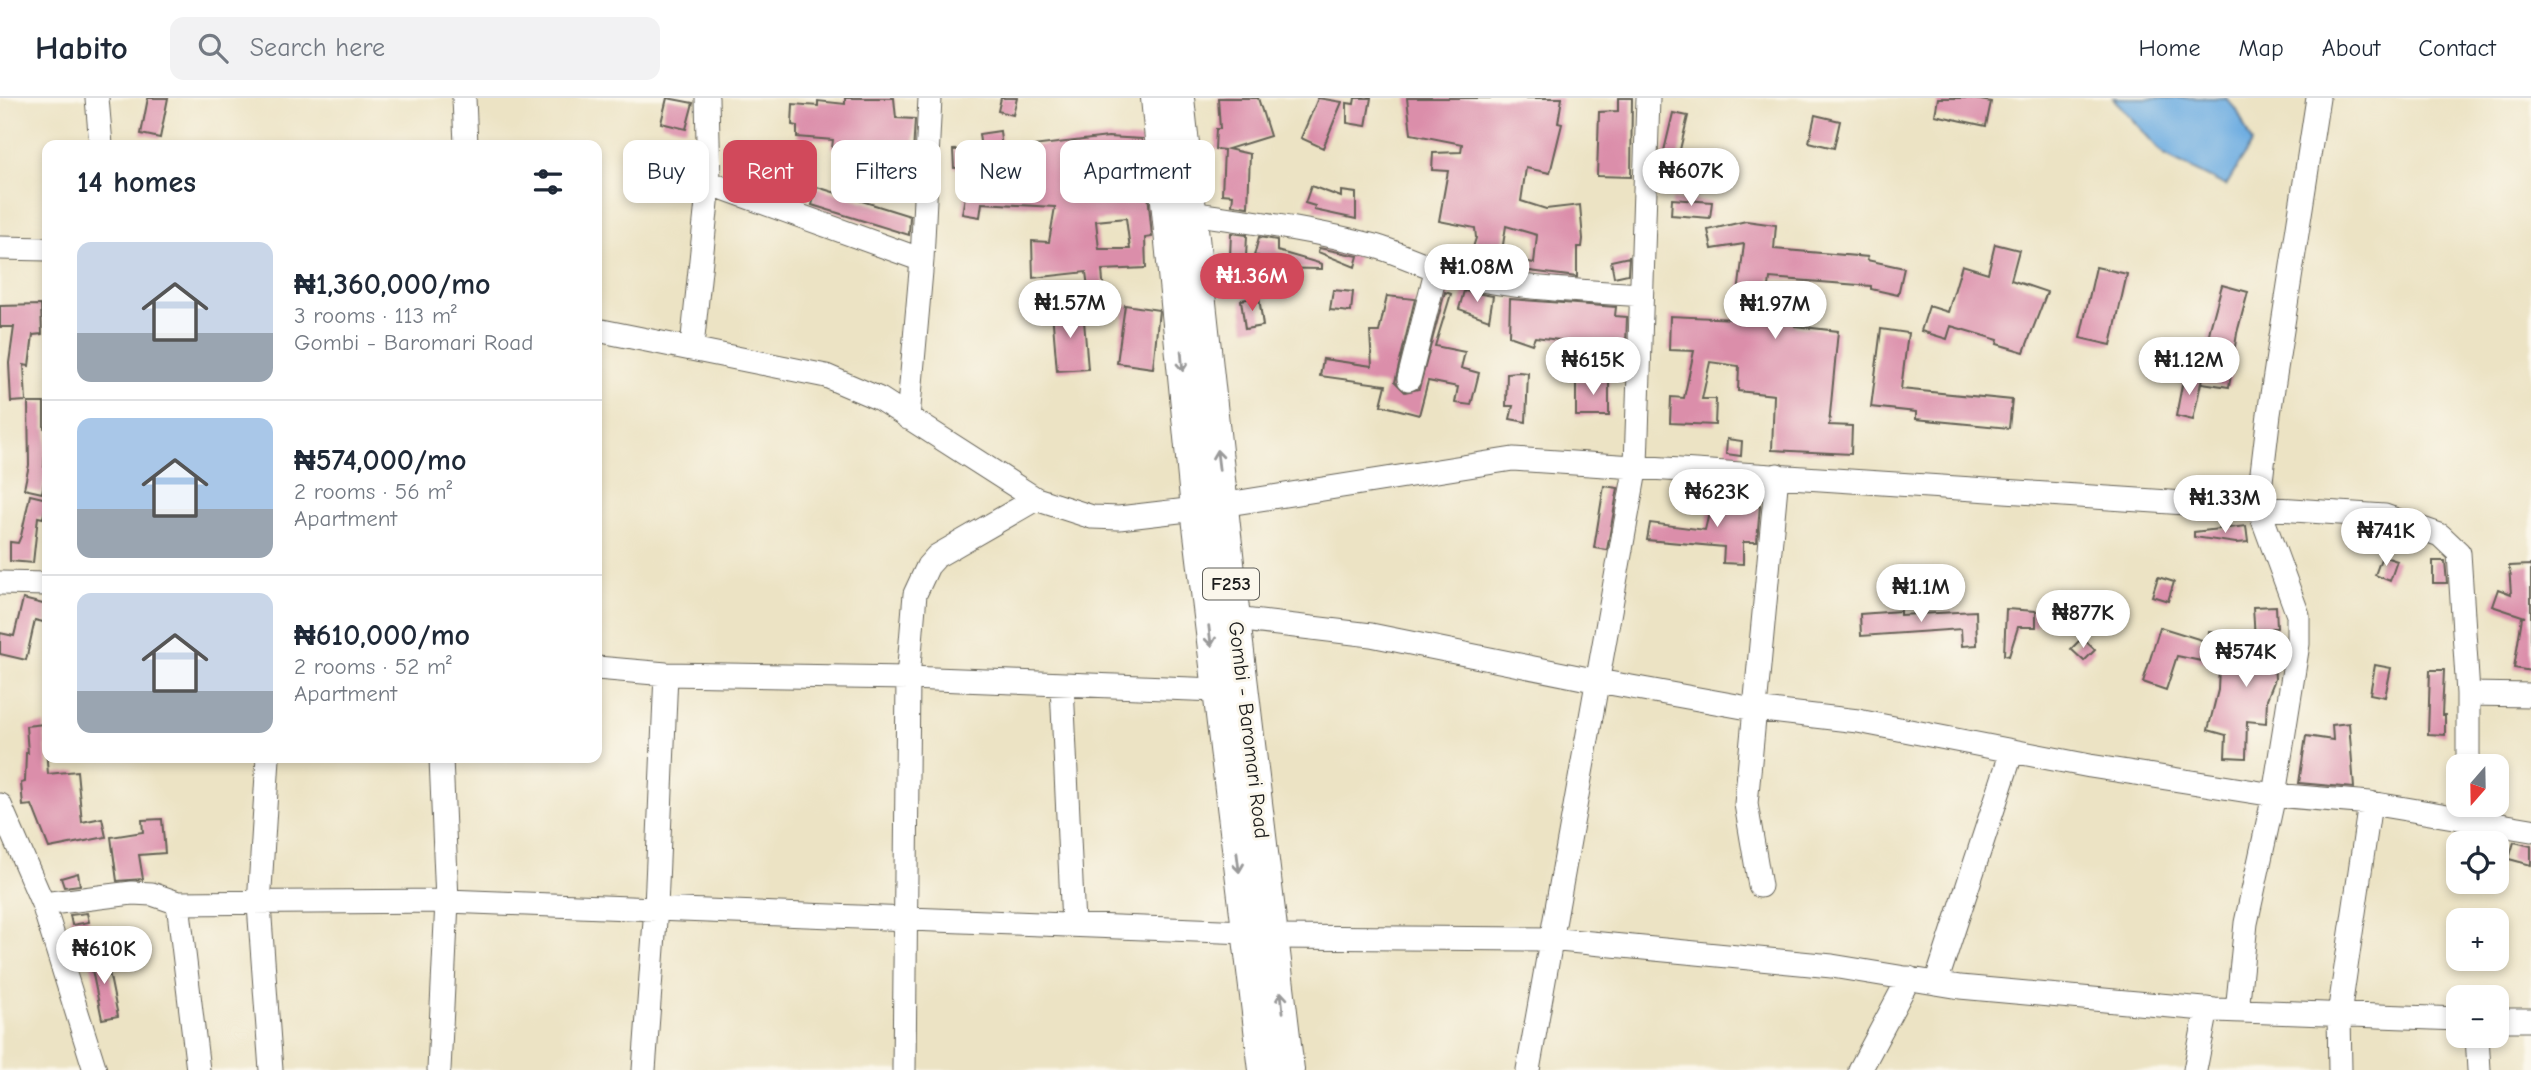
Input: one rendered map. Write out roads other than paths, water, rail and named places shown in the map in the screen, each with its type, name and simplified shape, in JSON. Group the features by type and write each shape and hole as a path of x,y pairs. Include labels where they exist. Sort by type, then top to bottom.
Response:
{"main road":[{"name":"Gombi - Baromari Road","path":"1156,98 1209,507 1235,620 1261,934 1264,1070"},
{"name":"Gombi - Baromari Road","path":"1179,98 1190,214 1209,507 1217,690 1261,934 1289,1070"}],"street":[{"path":"97,98 101,140"},
{"path":"464,98 466,140"},
{"path":"707,98 708,140"},
{"path":"908,418 922,260 930,98"},
{"path":"1528,1070 1549,939 1636,465 1648,98"},
{"path":"2237,1011 2246,923 2274,795 2298,643 2298,615 2258,506 2271,401 2318,98"},
{"path":"709,183 922,260"},
{"path":"692,347 707,203"},
{"path":"1190,214 1312,231 1405,255 1436,271 1524,287 1641,295"},
{"path":"0,248 42,249"},
{"path":"1409,379 1436,271"},
{"path":"602,331 826,376 880,399 1036,499 1092,517 1119,518 1209,507 1513,459 2385,516 2440,535 2459,553 2469,754"},
{"path":"1760,886 1746,804 1777,475"},
{"path":"904,1070 908,678 915,594 928,566 937,556 1036,499"},
{"path":"0,583 42,584"},
{"path":"1235,620 1371,635 1598,681 1754,709 1858,721 2012,751 2274,795 2446,811"},
{"path":"602,668 666,674 908,678 1217,690"},
{"path":"644,1070 656,907 666,674"},
{"path":"1062,686 1073,925"},
{"path":"2468,694 2531,695"},
{"path":"1936,983 2012,751"},
{"path":"268,763 259,905 271,1070"},
{"path":"439,1070 447,901 441,763"},
{"path":"2340,1070 2339,1015 2370,803"},
{"path":"0,805 43,904 95,1070"},
{"path":"2484,817 2531,830"},
{"path":"43,904 132,892 152,894 178,903 259,905 447,901 656,907 1261,934 1549,939 1805,963 1936,983 2207,1009 2446,1019"},
{"path":"178,903 198,1070"},
{"path":"1860,1070 1909,978"},
{"path":"2195,1070 2207,1009"},
{"path":"2509,1020 2531,1020"},
{"path":"2478,1048 2479,1070"}],"water":[{"path":"2113,98 2226,98 2238,112 2252,143 2226,186 2164,155"}]}
